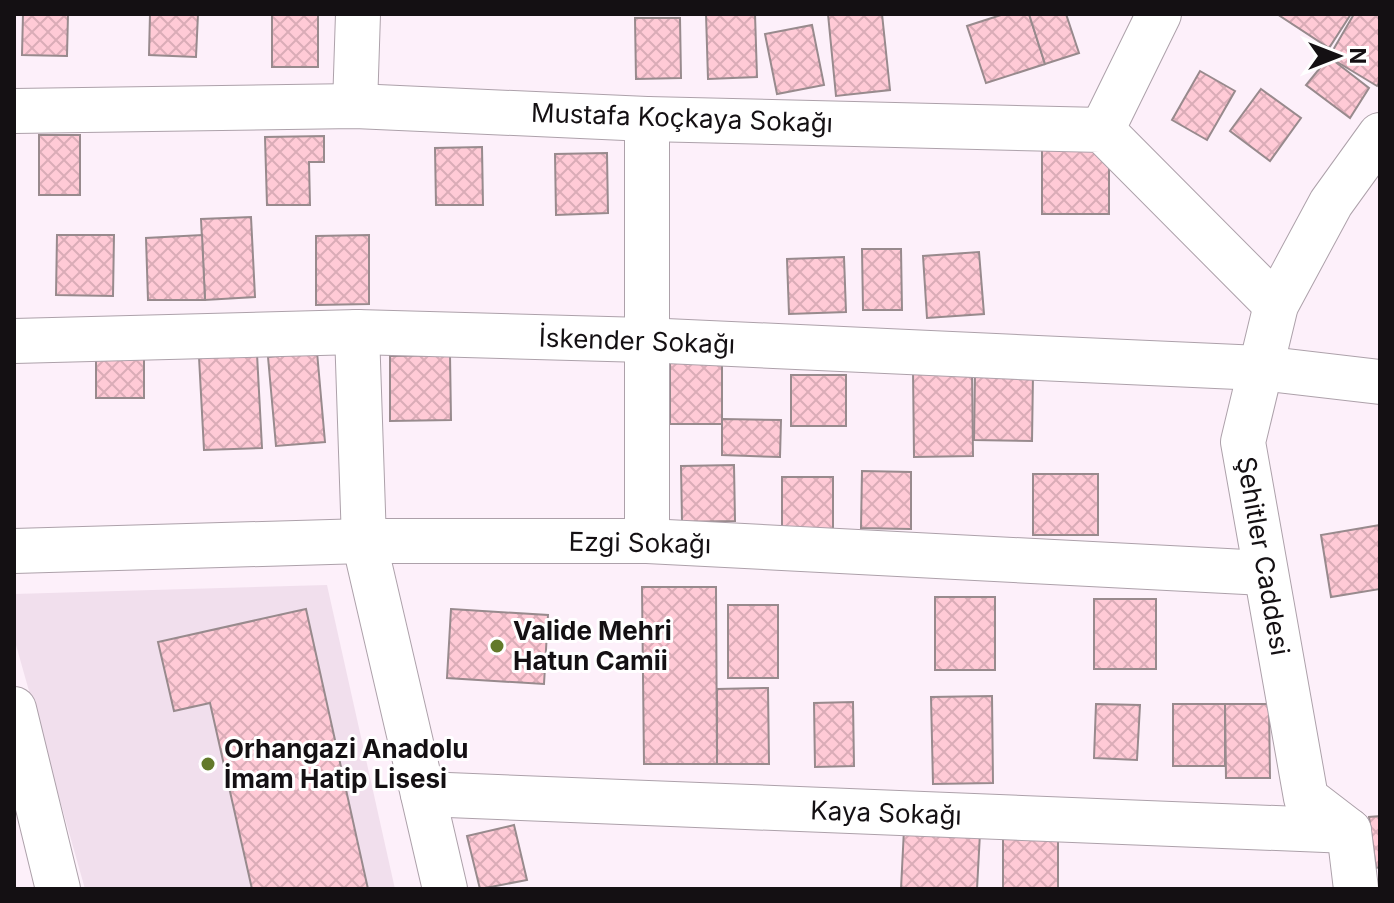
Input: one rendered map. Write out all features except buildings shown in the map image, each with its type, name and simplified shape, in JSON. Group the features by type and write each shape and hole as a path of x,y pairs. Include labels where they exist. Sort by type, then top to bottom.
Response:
{"street":[{"path":"355,106 358,14"},
{"path":"1159,14 1102,130 1276,305"},
{"name":"Mustafa Koçkaya Sokağı","path":"14,111 355,106 647,119 1102,130"},
{"path":"647,119 644,340 647,541"},
{"name":"Şehitler Caddesi","path":"1349,831 1306,798 1243,442 1276,305 1331,203 1380,135"},
{"path":"357,332 364,541 445,889"},
{"name":"İskender Sokağı","path":"14,341 357,332 644,340 1260,368 1380,382"},
{"name":"Ezgi Sokağı","path":"14,551 364,541 647,541 1265,573"},
{"path":"14,709 28,832 58,889"},
{"name":"Kaya Sokağı","path":"423,794 1349,831"},
{"path":"1349,831 1356,889"}],"shaded area":[{"name":"Orhangazi Anadolu İmam Hatip Lisesi","path":"327,585 395,889 85,889 14,638 14,594"}],"place":[{"name":"Valide Mehri Hatun Camii","path":"497,646"},
{"name":"Orhangazi Anadolu İmam Hatip Lisesi","path":"208,764"}]}
